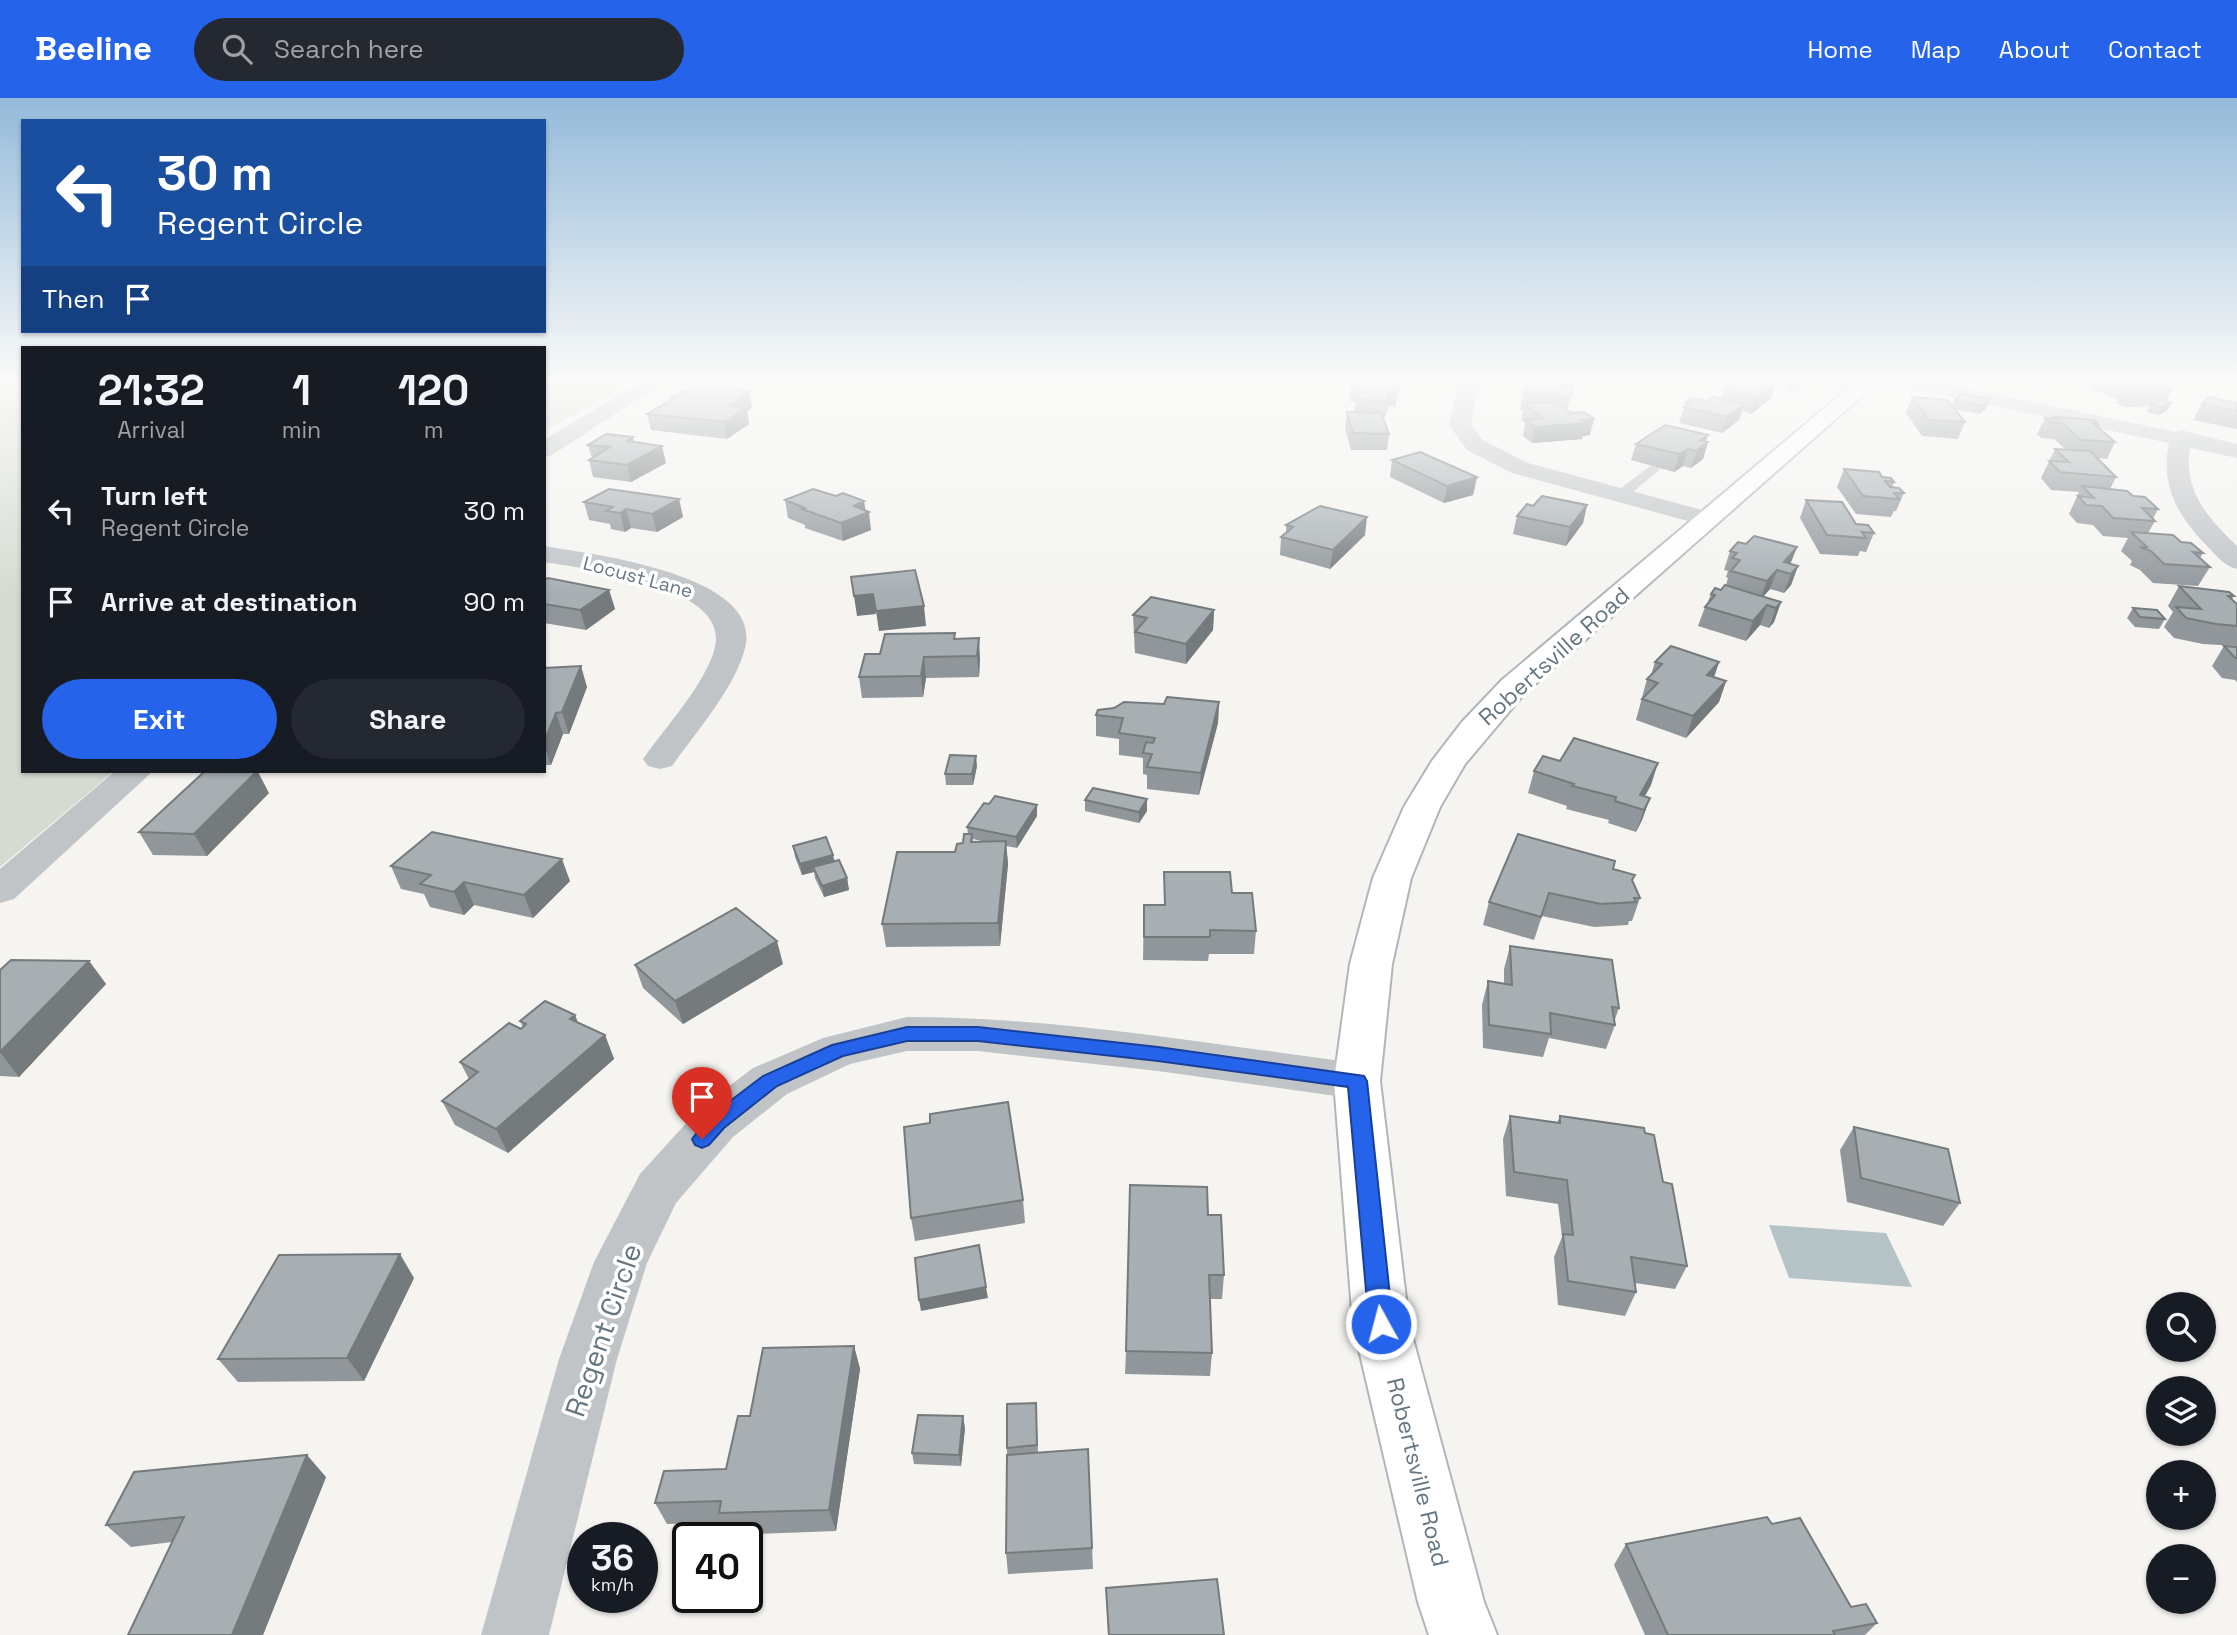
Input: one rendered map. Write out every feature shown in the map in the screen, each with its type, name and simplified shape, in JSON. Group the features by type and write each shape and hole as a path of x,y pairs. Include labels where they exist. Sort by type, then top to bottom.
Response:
{"street":[{"path":"1488,451 1520,468 1708,520"},
{"name":"Robertsville Road","path":"1463,1635 1451,1602 1381,1324 1357,1081 1371,964 1392,878 1422,807 1449,761 1513,687 1792,451"},
{"path":"2178,451 2178,481 2188,511 2237,561"},
{"name":"Locust Lane","path":"546,554 680,584 712,599 730,620 731,644 710,684 660,759"},
{"path":"0,890 134,773"},
{"name":"Regent Circle","path":"515,1635 588,1359 621,1262 658,1189 716,1123 770,1081 839,1050 907,1034 978,1034 1357,1081"}],"lane":[{"path":"1618,496 1653,468"}],"shaded area":[{"path":"0,451 21,451 21,773 112,773 0,867"},
{"path":"1769,1225 1886,1233 1912,1287 1789,1278"}],"building":[{"path":"604,451 653,451 627,465 589,460"},
{"path":"1665,451 1685,451 1679,454"},
{"path":"2057,451 2090,451 2116,477 2060,472 2049,461 2069,462"},
{"path":"1420,452 1477,477 1447,486 1392,460"},
{"path":"1844,469 1879,472 1882,477 1891,478 1894,482 1885,481 1890,487 1899,488 1904,493 1894,493 1899,499 1863,496"},
{"path":"2082,486 2127,491 2133,496 2145,497 2158,509 2142,508 2155,521 2113,518 2102,506 2086,505 2078,496 2094,498"},
{"path":"609,489 679,499 652,514 626,509 620,513 606,511 613,507 584,502"},
{"path":"813,489 836,496 843,493 864,501 854,506 869,512 841,523 785,500"},
{"path":"1542,496 1587,505 1570,527 1517,516 1527,504 1533,506"},
{"path":"1806,500 1842,502 1856,524 1868,525 1874,533 1862,532 1866,538 1827,535"},
{"path":"1320,506 1367,517 1333,550 1281,537 1293,527 1286,525"},
{"path":"2131,532 2173,535 2181,542 2191,543 2203,553 2193,552 2210,567 2164,564 2151,551 2140,547 2147,547"},
{"path":"1754,536 1797,547 1784,562 1798,566 1791,574 1777,570 1767,581 1731,571 1740,560 1732,558 1737,553 1730,551 1738,542 1746,544"},
{"path":"915,570 924,606 876,611 873,594 854,596 851,577"},
{"path":"546,579 609,590 580,610 546,604"},
{"path":"1725,585 1781,602 1776,608 1767,605 1753,621 1705,607 1715,595 1711,594 1715,588 1721,590"},
{"path":"2179,586 2229,592 2234,596 2228,596 2237,604 2237,626 2186,618 2176,607 2201,609"},
{"path":"1151,597 1214,610 1186,644 1135,632 1147,618 1133,615"},
{"path":"2133,608 2157,610 2165,619 2140,617"},
{"path":"955,633 954,639 979,638 977,656 924,657 921,676 859,677 865,654 880,654 885,634"},
{"path":"1671,646 1719,662 1707,675 1726,681 1693,716 1642,699 1658,683 1647,679 1662,664 1655,662"},
{"path":"2224,646 2237,647 2237,658 2235,658"},
{"path":"581,666 562,712 556,713 546,737 546,668"},
{"path":"1167,697 1219,702 1201,773 1147,767 1152,754 1143,753 1146,742 1153,743 1155,738 1119,733 1123,718 1096,715 1098,710 1114,708 1124,702 1164,704"},
{"path":"1574,738 1658,763 1640,795 1650,798 1644,810 1615,801 1616,797 1572,786 1574,784 1534,771 1543,756 1560,761"},
{"path":"950,755 976,756 972,774 945,774"},
{"path":"203,773 255,773 194,834 139,832"},
{"path":"1093,788 1147,799 1139,812 1085,800"},
{"path":"995,796 1037,805 1016,837 967,827 984,803 989,804"},
{"path":"432,832 562,859 524,895 464,882 454,892 420,884 431,875 391,866"},
{"path":"964,834 972,834 971,842 1006,841 998,923 882,924 897,852 955,852 957,844 963,843"},
{"path":"1518,834 1615,861 1613,869 1635,875 1632,880 1640,898 1634,898 1636,902 1601,904 1549,893 1541,917 1489,902"},
{"path":"826,837 833,855 800,864 793,846"},
{"path":"839,860 847,878 822,886 813,867"},
{"path":"1164,872 1230,872 1232,893 1252,893 1256,931 1210,930 1210,937 1144,937 1144,905 1165,905"},
{"path":"736,908 777,941 675,1001 635,965"},
{"path":"1510,946 1612,960 1619,1008 1612,1007 1615,1025 1550,1013 1551,1034 1489,1025 1488,981 1512,985"},
{"path":"11,960 89,961 0,1052 0,970"},
{"path":"545,1001 575,1015 570,1019 605,1035 496,1129 442,1101 478,1072 460,1062 509,1023 521,1029 526,1024 520,1021"},
{"path":"1008,1102 1023,1200 911,1218 904,1127 930,1123 930,1114"},
{"path":"1510,1116 1560,1123 1560,1116 1644,1128 1645,1133 1654,1135 1663,1182 1672,1184 1687,1266 1631,1257 1636,1292 1568,1281 1563,1234 1573,1235 1567,1180 1514,1172"},
{"path":"1854,1127 1948,1149 1960,1203 1861,1178"},
{"path":"1130,1185 1207,1187 1208,1215 1221,1215 1224,1275 1209,1275 1212,1353 1126,1351"},
{"path":"979,1245 986,1287 919,1300 915,1258"},
{"path":"400,1254 347,1358 218,1359 279,1255"},
{"path":"854,1346 829,1510 719,1513 721,1501 655,1503 664,1471 726,1469 738,1416 750,1416 763,1348"},
{"path":"1036,1403 1037,1445 1007,1448 1007,1404"},
{"path":"918,1415 963,1416 959,1455 912,1453"},
{"path":"1088,1449 1092,1548 1006,1553 1007,1455"},
{"path":"307,1455 232,1635 128,1635 184,1517 106,1525 134,1472"},
{"path":"1767,1517 1772,1524 1800,1518 1851,1607 1866,1604 1877,1623 1833,1631 1835,1635 1668,1635 1626,1544"},
{"path":"1217,1579 1224,1635 1109,1635 1106,1588"}],"route":[{"path":"702,1139 716,1123 770,1081 839,1050 907,1034 978,1034 1158,1054 1357,1081 1381,1324"}]}
